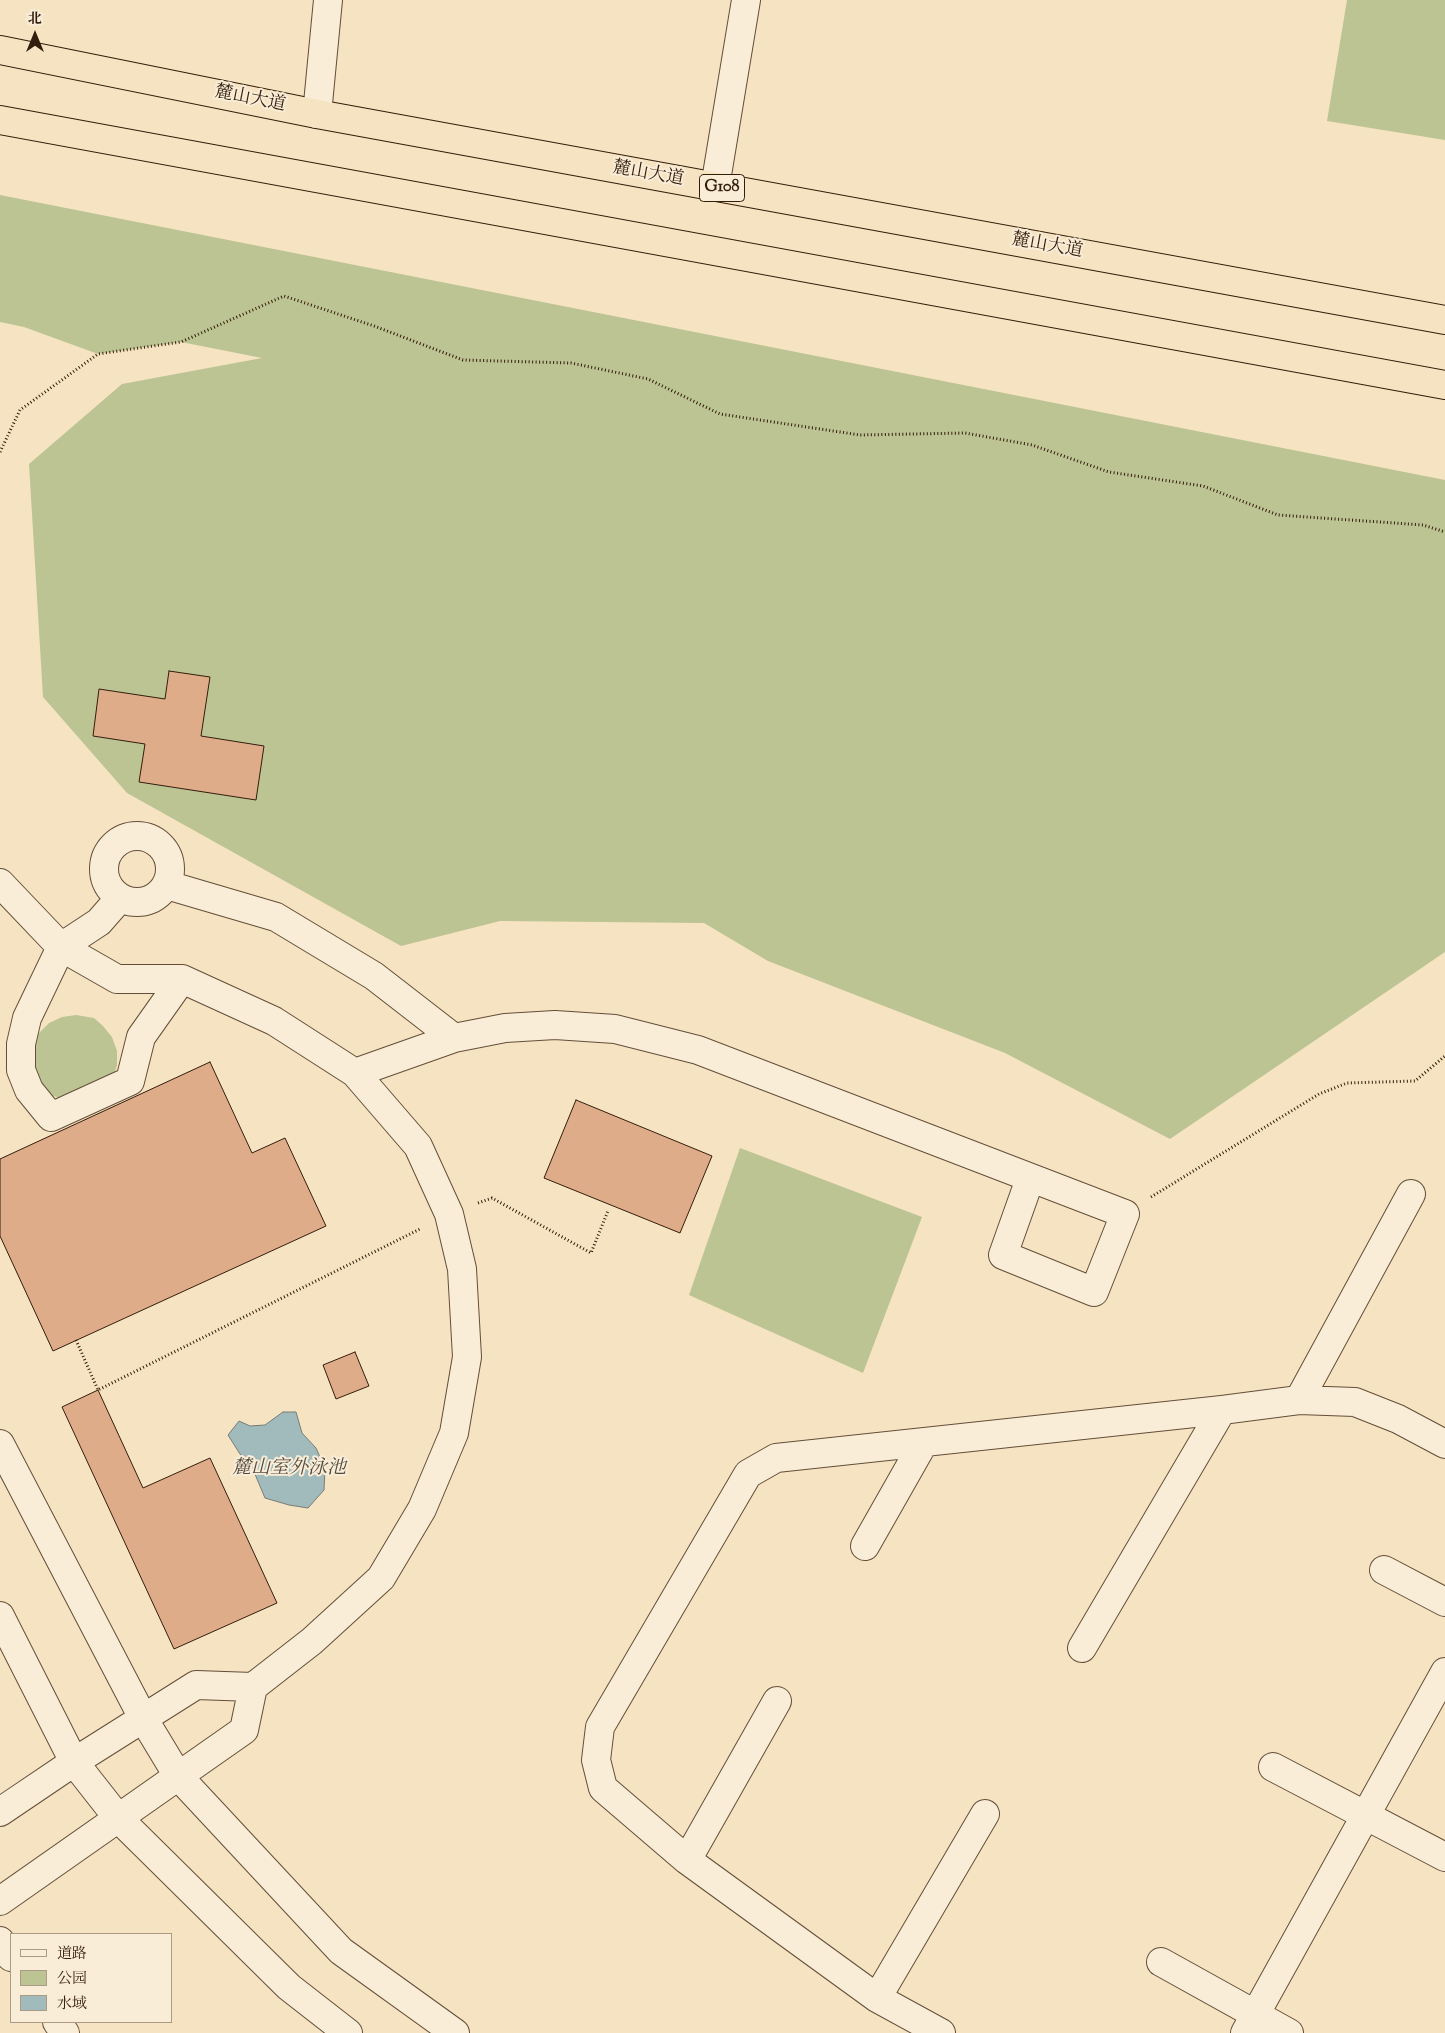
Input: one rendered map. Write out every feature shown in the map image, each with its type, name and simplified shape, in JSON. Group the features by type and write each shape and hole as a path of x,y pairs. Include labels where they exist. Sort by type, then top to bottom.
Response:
{"highway":[{"name":"麓山大道","path":"0,50 317,114 1445,320"},
{"path":"0,120 1445,385"}],"street":[{"path":"317,114 328,0"},
{"path":"715,187 746,0"},
{"path":"130,836 141,836 160,845 167,854 170,874 167,885 161,893 142,903 130,902 120,898 108,886 103,870 105,858 111,848 120,841 130,836"},
{"path":"0,883 61,947 117,979 182,979 274,1021 355,1073 418,1146 449,1214 462,1269 467,1357 454,1433 422,1509 382,1578 312,1641 253,1687 196,1686 74,1762 0,1812"},
{"path":"167,885 276,918 374,976 454,1038"},
{"path":"120,898 99,922 61,947 27,1018 21,1044 21,1070 29,1090 51,1117 130,1081 140,1037 182,979"},
{"path":"355,1073 454,1038 505,1028 555,1025 615,1029 698,1050 1125,1214 1094,1292 1003,1256 1030,1179"},
{"path":"1299,1400 1411,1194"},
{"path":"940,2033 877,1998 687,1860 603,1788 596,1760 600,1727 748,1474 776,1458 1299,1400 1354,1402 1398,1419 1445,1444"},
{"path":"1082,1648 1222,1410"},
{"path":"865,1546 924,1442"},
{"path":"0,1444 144,1718 178,1776 341,1951 455,2033"},
{"path":"1384,1570 1445,1602"},
{"path":"0,1616 74,1762 118,1818 289,1987 348,2033"},
{"path":"1251,2024 1445,1672"},
{"path":"0,1901 244,1730 253,1687"},
{"path":"687,1860 777,1701"},
{"path":"1273,1767 1445,1857"},
{"path":"877,1998 984,1814"},
{"path":"0,1941 10,1956"},
{"path":"1162,1962 1251,2024 1289,2033"}],"path":[{"path":"0,452 20,410 98,354 181,342 284,296 374,326 463,360 571,363 648,378 720,414 860,435 965,433 1032,445 1109,472 1203,486 1278,515 1423,525 1445,532"},
{"path":"1125,1214 1319,1094 1347,1083 1415,1081 1445,1056"},
{"path":"76,1340 98,1390 449,1214 492,1198 591,1253 608,1212"}],"green space":[{"path":"1347,0 1445,0 1445,140 1327,121"},
{"path":"0,195 1445,480 1445,952 1170,1139 1005,1053 768,961 704,923 500,921 401,946 127,793 43,697 29,464 122,384 262,358 181,342 98,354 24,327 0,322"},
{"path":"76,1015 94,1018 103,1026 112,1037 117,1051 117,1065 113,1078 64,1100 51,1095 40,1086 33,1073 33,1046 39,1033 49,1023 62,1017"},
{"path":"740,1148 922,1217 863,1373 689,1295"}],"water":[{"name":"麓山室外泳池","path":"283,1412 296,1412 302,1433 316,1448 325,1468 324,1490 308,1508 265,1498 252,1467 240,1454 228,1435 239,1421 250,1426 265,1425"}],"building":[{"path":"169,671 210,677 201,736 264,746 256,800 139,782 145,744 93,736 99,689 165,699"},
{"path":"210,1062 252,1153 285,1138 326,1226 53,1351 0,1236 0,1159"},
{"path":"576,1100 712,1156 680,1233 544,1178"},
{"path":"355,1352 369,1386 336,1399 323,1365"},
{"path":"98,1390 143,1488 210,1458 277,1603 174,1649 62,1407"}]}
